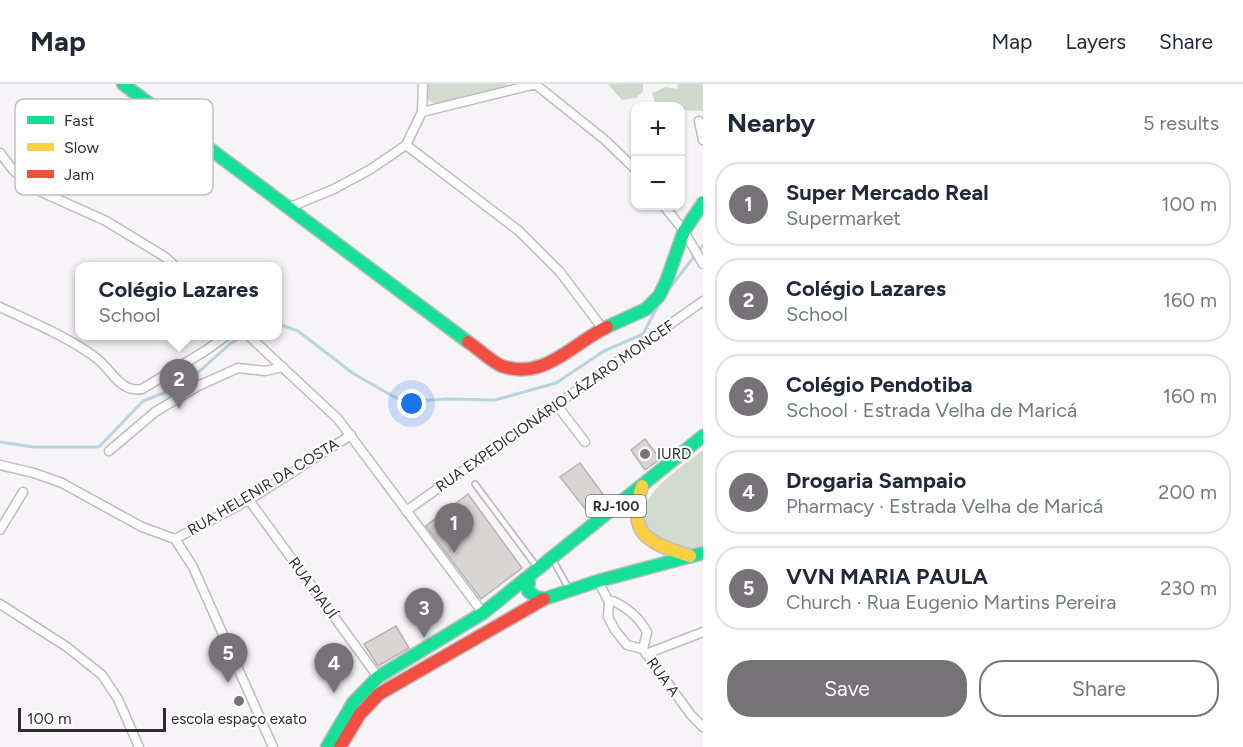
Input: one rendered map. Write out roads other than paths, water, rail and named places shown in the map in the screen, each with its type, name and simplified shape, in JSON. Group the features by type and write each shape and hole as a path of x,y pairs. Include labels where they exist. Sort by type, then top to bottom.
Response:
{"main road":[{"path":"123,84 143,99"},
{"path":"213,152 501,366 517,369 533,369 551,363 603,329 646,309 659,296 684,231 703,203"},
{"name":"RJ-100","path":"327,747 353,703 378,677 483,613 703,436"},
{"path":"643,485 636,503 637,520 642,534 652,542 690,556"},
{"path":"340,747 360,714 379,694 545,599 569,589 703,553"},
{"path":"534,573 527,585 528,591 536,597 545,599"}],"street":[{"path":"288,208 334,189 371,169 406,145 422,112 423,84"},
{"path":"422,112 535,84 605,140 631,165"},
{"path":"699,121 703,140"},
{"path":"406,145 519,231 560,272 603,329"},
{"path":"0,153 15,172"},
{"path":"48,195 105,221 170,262"},
{"path":"667,210 684,231 703,264"},
{"name":"RUA EXPEDICIONÁRIO LÁZARO MONCEF","path":"406,511 703,301"},
{"path":"0,307 57,334 96,357 124,387 133,390 142,389 220,340"},
{"path":"253,340 326,405 351,435 483,613"},
{"path":"109,451 156,412 198,386 238,368 265,371 283,367"},
{"path":"556,404 585,442"},
{"name":"RUA HELENIR DA COSTA","path":"175,539 249,500 351,435"},
{"path":"0,465 62,483 142,527 175,539 194,567 273,747"},
{"path":"0,530 23,492"},
{"name":"RUA PIAUÍ","path":"249,500 378,677"},
{"name":"RUA A","path":"597,581 609,602 608,617 615,630 627,645 645,651 691,715 703,727"},
{"path":"609,602 614,601 624,606 642,622 647,632 645,651 703,632"},
{"path":"0,604 67,647 102,675 117,699 139,747"}],"lane":[{"path":"475,484 534,573"},
{"path":"552,558 569,589"}],"waterway":[{"path":"669,289 703,245"},
{"path":"282,325 298,331 354,374 403,402 447,399 495,400 556,383 604,351 643,334 660,302"},
{"path":"0,442 33,447 99,447 143,401 184,385 231,343 237,340"}],"place":[{"name":"Colégio Lazares","path":"179,409"},
{"name":"IURD","path":"645,454"},
{"name":"Super Mercado Real","path":"454,553"},
{"name":"Colégio Pendotiba","path":"424,638"},
{"name":"VVN MARIA PAULA","path":"228,683"},
{"name":"Drogaria Sampaio","path":"334,693"},
{"name":"escola espaço exato","path":"239,701"}]}
